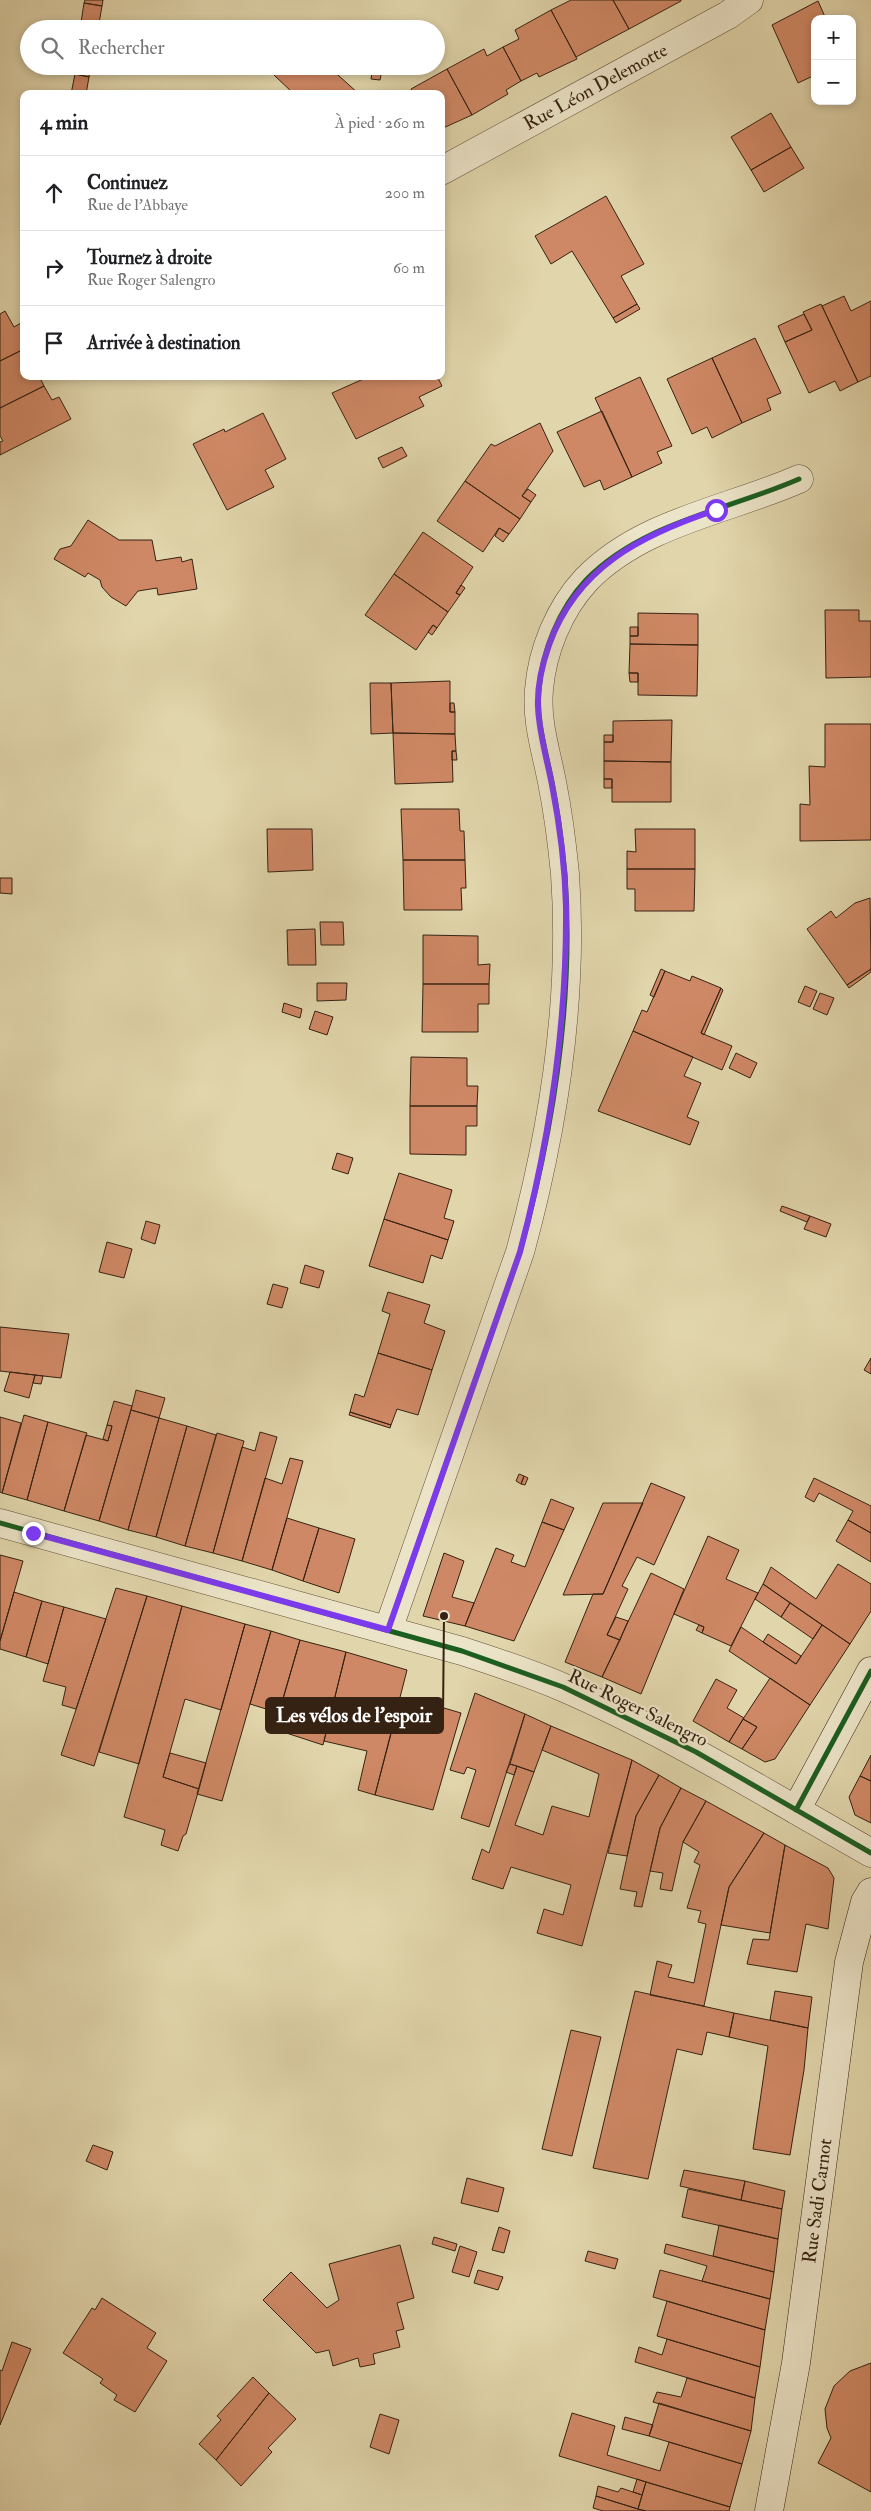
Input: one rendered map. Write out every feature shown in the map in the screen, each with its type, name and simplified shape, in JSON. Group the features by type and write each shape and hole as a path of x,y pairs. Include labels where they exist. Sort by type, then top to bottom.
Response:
{"street":[{"name":"Rue Léon Delemotte","path":"445,169 728,15 749,0"},
{"path":"388,1630 520,1252 530,1216 553,1099 562,1015 566,908 565,877 558,816 538,706 542,666 548,648 556,626 574,596 600,568 666,528 767,493 799,479"},
{"name":"Rue Roger Salengro","path":"0,1523 462,1651 563,1687 696,1752 871,1853"},
{"path":"796,1810 871,1672"},
{"name":"Rue Sadi Carnot","path":"769,2511 796,2363 849,1962 865,1902 871,1892"}],"building":[{"path":"85,0 103,0 102,6 84,3"},
{"path":"571,0 613,0 629,29 576,57 551,10"},
{"path":"613,0 681,0 681,1 629,29"},
{"path":"818,1 824,15 811,15 811,77 798,83 772,25"},
{"path":"84,3 102,6 100,20 81,20"},
{"path":"551,10 577,59 539,77 537,73 521,81 503,47 519,39 515,30"},
{"path":"503,47 521,81 506,90 508,94 472,115 447,69 484,49 487,56"},
{"path":"447,69 472,115 445,127 445,90 411,89 436,75 445,75 445,70"},
{"path":"75,75 89,77 87,90 72,90"},
{"path":"274,75 338,75 355,90 290,90"},
{"path":"372,75 381,75 380,80 371,79"},
{"path":"771,113 791,147 751,170 731,137"},
{"path":"791,147 804,168 764,192 751,170"},
{"path":"606,196 644,264 621,276 637,304 613,318 572,251 551,264 535,236"},
{"path":"844,296 851,311 871,301 871,376 858,382 822,306"},
{"path":"637,304 640,309 616,323 613,318"},
{"path":"821,304 858,382 840,391 835,381 809,393 785,342 812,330 803,312"},
{"path":"5,311 14,327 20,324 20,351 0,361 0,314"},
{"path":"804,314 812,330 785,342 778,326"},
{"path":"755,338 781,393 767,399 771,410 742,423 712,358"},
{"path":"20,351 20,380 41,380 44,386 0,408 0,361"},
{"path":"712,358 742,423 712,438 707,427 692,434 667,379"},
{"path":"640,377 672,446 657,452 662,463 632,477 595,398"},
{"path":"361,380 439,380 442,386 419,397 424,406 356,439 332,393"},
{"path":"44,386 52,400 59,397 71,419 0,455 0,442 3,441 0,436 0,408"},
{"path":"602,411 632,477 604,490 600,480 584,487 557,432"},
{"path":"263,413 286,459 265,470 274,487 227,510 193,444 224,429 225,432"},
{"path":"540,423 553,451 522,496 531,502 520,519 465,481 491,444 495,446"},
{"path":"402,447 407,456 383,468 378,458"},
{"path":"465,481 520,519 509,534 499,528 483,552 437,521"},
{"path":"528,489 536,495 531,502 522,496"},
{"path":"88,520 119,540 152,540 156,561 181,557 182,562 192,559 197,589 158,595 157,588 138,591 126,606 111,597 102,587 100,580 88,573 85,577 54,559 60,549 71,546"},
{"path":"499,528 509,534 503,542 495,536"},
{"path":"423,532 473,567 456,593 460,595 448,612 394,574"},
{"path":"394,574 448,612 437,628 433,625 416,650 365,615"},
{"path":"461,585 465,588 460,595 456,593"},
{"path":"825,610 859,610 859,621 871,621 871,677 826,678"},
{"path":"638,613 698,614 698,645 630,644 630,636 638,636"},
{"path":"433,625 437,628 432,635 428,632"},
{"path":"630,627 638,627 638,636 630,636"},
{"path":"630,644 698,645 697,696 638,695 638,673 629,673"},
{"path":"629,673 638,673 638,682 630,682"},
{"path":"450,681 450,712 455,712 455,734 393,733 391,683"},
{"path":"370,683 391,683 393,733 371,734"},
{"path":"450,703 454,703 455,712 450,712"},
{"path":"672,720 671,762 604,761 604,742 613,742 613,721"},
{"path":"825,724 871,724 871,840 800,841 800,804 810,805 809,766 825,767"},
{"path":"393,733 455,734 456,751 452,751 453,782 395,784"},
{"path":"604,735 613,735 613,742 604,742"},
{"path":"452,751 456,751 457,760 452,760"},
{"path":"604,761 671,762 671,802 612,802 612,779 604,779"},
{"path":"604,779 612,779 612,788 604,788"},
{"path":"401,809 459,809 460,831 464,831 465,860 403,860"},
{"path":"267,829 312,829 313,870 268,872"},
{"path":"635,829 695,829 695,869 627,869 627,851 636,852"},
{"path":"403,860 465,860 466,888 461,888 462,910 404,910"},
{"path":"627,869 695,869 694,911 635,911 635,889 627,889"},
{"path":"0,878 12,878 12,894 0,893"},
{"path":"870,898 871,969 847,985 807,929 831,911 836,918 855,903"},
{"path":"320,922 343,922 344,945 321,945"},
{"path":"315,929 316,965 288,965 287,930"},
{"path":"423,935 478,936 478,965 490,964 489,984 423,984"},
{"path":"661,969 665,971 654,997 650,995"},
{"path":"871,969 871,972 849,988 847,985"},
{"path":"665,971 690,981 692,976 721,988 701,1033 732,1046 722,1070 633,1031 642,1010 647,1012"},
{"path":"317,983 347,983 346,1000 317,1001"},
{"path":"423,984 489,984 489,1004 478,1004 478,1032 422,1032"},
{"path":"805,986 817,991 810,1007 798,1002"},
{"path":"721,988 723,990 704,1035 701,1033"},
{"path":"820,993 834,998 827,1015 813,1009"},
{"path":"284,1003 302,1009 300,1018 282,1012"},
{"path":"315,1011 333,1017 327,1035 309,1029"},
{"path":"633,1031 693,1057 684,1076 701,1083 687,1117 699,1122 690,1145 598,1111"},
{"path":"736,1053 757,1063 750,1078 729,1068"},
{"path":"411,1057 467,1058 467,1086 478,1086 477,1106 410,1106"},
{"path":"410,1106 477,1106 477,1126 466,1126 466,1155 410,1154"},
{"path":"337,1153 353,1158 348,1174 332,1169"},
{"path":"399,1173 452,1190 444,1218 454,1221 448,1240 384,1219"},
{"path":"782,1206 810,1216 807,1222 780,1211"},
{"path":"810,1216 831,1224 826,1237 804,1229"},
{"path":"384,1219 448,1240 442,1259 431,1255 423,1283 369,1266"},
{"path":"146,1221 160,1225 155,1244 141,1239"},
{"path":"107,1242 132,1249 124,1278 99,1272"},
{"path":"305,1265 324,1271 319,1288 300,1283"},
{"path":"273,1284 288,1288 282,1308 267,1304"},
{"path":"388,1292 430,1305 424,1323 445,1331 432,1370 378,1353 390,1314 382,1311"},
{"path":"0,1327 69,1334 61,1378 0,1371"},
{"path":"378,1353 432,1370 418,1415 397,1409 391,1425 350,1412 355,1394 364,1397"},
{"path":"871,1358 871,1374 864,1370"},
{"path":"10,1372 35,1375 29,1398 4,1391"},
{"path":"35,1375 43,1376 41,1384 33,1383"},
{"path":"136,1390 165,1398 159,1418 131,1410"},
{"path":"114,1401 132,1406 99,1521 64,1511 86,1435 108,1441 112,1426 107,1425"},
{"path":"131,1410 159,1418 128,1530 99,1521"},
{"path":"350,1412 391,1425 390,1428 349,1415"},
{"path":"24,1415 48,1422 27,1500 2,1493"},
{"path":"0,1417 21,1423 2,1493 0,1492"},
{"path":"159,1418 187,1426 156,1537 128,1530"},
{"path":"48,1422 87,1433 64,1511 27,1500"},
{"path":"107,1425 112,1426 108,1441 103,1439"},
{"path":"187,1426 216,1435 185,1546 156,1537"},
{"path":"260,1432 277,1437 242,1561 213,1553 242,1447 255,1451"},
{"path":"217,1433 244,1441 213,1553 185,1546"},
{"path":"290,1458 303,1461 272,1570 242,1561 265,1478 282,1484"},
{"path":"519,1474 524,1476 521,1484 516,1481"},
{"path":"524,1476 528,1478 525,1485 521,1484"},
{"path":"814,1478 871,1506 871,1533 848,1520 853,1511 819,1493 814,1502 805,1497"},
{"path":"651,1483 685,1497 654,1565 637,1557 622,1586 628,1589 607,1635 620,1640 602,1677 565,1662 593,1594 603,1594"},
{"path":"551,1499 574,1508 564,1530 542,1522"},
{"path":"603,1503 643,1503 603,1594 563,1595"},
{"path":"287,1518 319,1528 303,1581 272,1570"},
{"path":"848,1520 871,1533 871,1562 836,1541"},
{"path":"542,1522 564,1530 514,1641 465,1626 496,1548 514,1555 511,1562 525,1567"},
{"path":"319,1528 355,1539 339,1593 303,1581"},
{"path":"708,1536 739,1550 726,1579 758,1593 731,1646 702,1633 704,1627 674,1614"},
{"path":"444,1553 464,1561 452,1597 474,1603 465,1626 423,1616"},
{"path":"0,1555 23,1561 0,1641"},
{"path":"838,1564 871,1584 871,1611 850,1644 763,1584 771,1567 816,1599"},
{"path":"651,1573 684,1589 641,1694 602,1677"},
{"path":"763,1584 790,1603 781,1617 755,1599"},
{"path":"116,1588 147,1596 94,1766 61,1755"},
{"path":"14,1592 42,1601 26,1657 0,1649 0,1641"},
{"path":"147,1596 182,1606 139,1764 99,1752"},
{"path":"42,1601 64,1607 48,1664 26,1657"},
{"path":"790,1603 822,1625 813,1639 781,1617"},
{"path":"182,1606 245,1624 221,1710 185,1699 163,1777 199,1789 186,1834 183,1836 178,1851 161,1845 165,1830 124,1817"},
{"path":"64,1607 106,1619 76,1709 62,1705 66,1687 43,1681"},
{"path":"616,1617 628,1621 620,1640 607,1635"},
{"path":"245,1624 271,1631 222,1801 197,1794"},
{"path":"699,1625 704,1627 702,1633 696,1630"},
{"path":"822,1625 850,1644 810,1705 729,1651 741,1627 796,1664"},
{"path":"271,1631 300,1640 279,1713 250,1704"},
{"path":"768,1634 801,1656 796,1664 763,1642"},
{"path":"300,1640 346,1652 323,1745 274,1729"},
{"path":"346,1652 407,1670 375,1795 358,1790 367,1751 324,1741"},
{"path":"770,1678 810,1705 775,1759 765,1762 742,1749 757,1727 743,1719"},
{"path":"716,1679 737,1690 727,1708 744,1718 729,1742 693,1721"},
{"path":"475,1693 525,1714 489,1827 461,1818 476,1770 467,1767 464,1774 450,1770"},
{"path":"444,1708 461,1713 433,1810 375,1795 397,1711 436,1725"},
{"path":"525,1714 551,1726 534,1772 510,1764"},
{"path":"743,1719 757,1727 742,1749 729,1742"},
{"path":"551,1726 632,1760 582,1946 537,1933 544,1909 563,1915 571,1885 511,1867 503,1889 472,1879 482,1849 489,1853 517,1766 534,1772 515,1825 543,1835 552,1806 589,1817 599,1774 542,1750"},
{"path":"170,1753 206,1763 199,1789 163,1777"},
{"path":"871,1755 871,1781 860,1776"},
{"path":"632,1760 659,1775 636,1816 627,1856 608,1853"},
{"path":"510,1764 517,1766 514,1775 506,1772"},
{"path":"659,1775 681,1788 660,1828 642,1907 634,1906 637,1892 620,1889 636,1816"},
{"path":"860,1776 871,1781 871,1823 855,1815 849,1797"},
{"path":"681,1788 706,1801 683,1842 672,1891 660,1889 663,1873 650,1871 660,1828"},
{"path":"706,1801 764,1833 729,1887 704,2006 650,1995 657,1961 672,1965 668,1977 694,1983 706,1924 698,1922 701,1911 687,1908 700,1865 694,1862 699,1852 683,1842"},
{"path":"764,1833 785,1845 770,1933 721,1925 729,1887"},
{"path":"785,1845 828,1868 834,1878 828,1929 806,1924 797,1972 747,1964 753,1939 769,1940"},
{"path":"635,1991 734,2013 729,2037 707,2032 702,2055 677,2049 648,2179 593,2168"},
{"path":"775,1991 812,1997 808,2028 770,2020"},
{"path":"734,2013 808,2028 804,2070 790,2155 753,2149 768,2046 729,2037"},
{"path":"571,2030 601,2037 572,2156 542,2149"},
{"path":"93,2145 113,2152 107,2170 86,2161"},
{"path":"684,2170 745,2181 741,2200 680,2186"},
{"path":"467,2178 504,2188 498,2212 461,2203"},
{"path":"745,2181 785,2191 782,2209 741,2200"},
{"path":"688,2189 782,2209 778,2239 682,2217"},
{"path":"719,2225 778,2239 774,2272 713,2256"},
{"path":"499,2227 510,2231 504,2253 492,2250"},
{"path":"434,2237 457,2244 455,2251 432,2244"},
{"path":"666,2244 774,2272 770,2299 702,2281 707,2266 664,2253"},
{"path":"400,2245 414,2298 397,2303 404,2329 396,2331 400,2347 373,2354 375,2364 360,2367 358,2358 333,2366 329,2350 316,2353 263,2300 291,2272 327,2308 339,2300 329,2264"},
{"path":"460,2246 477,2252 469,2277 452,2272"},
{"path":"588,2251 618,2259 615,2269 585,2261"},
{"path":"478,2270 503,2277 498,2290 474,2283"},
{"path":"660,2270 770,2299 765,2330 653,2297"},
{"path":"102,2298 156,2333 147,2348 167,2361 135,2412 114,2400 117,2395 100,2383 103,2379 63,2353 92,2308 95,2310"},
{"path":"667,2301 765,2330 760,2367 657,2336"},
{"path":"667,2339 760,2367 755,2398 635,2362 639,2347 662,2355"},
{"path":"12,2342 31,2349 0,2425 0,2370 2,2371"},
{"path":"871,2363 871,2492 818,2463 831,2438 827,2428 825,2409 834,2386 850,2371"},
{"path":"253,2377 269,2393 216,2460 199,2444 221,2420 217,2416"},
{"path":"687,2378 755,2398 751,2431 653,2402 657,2392 681,2397"},
{"path":"269,2393 296,2419 268,2448 272,2452 241,2486 216,2460"},
{"path":"659,2403 751,2431 742,2464 649,2436"},
{"path":"572,2413 615,2426 607,2455 660,2471 669,2442 742,2464 730,2507 559,2456"},
{"path":"380,2414 399,2420 389,2454 370,2447"},
{"path":"625,2417 653,2425 649,2436 622,2429"},
{"path":"637,2479 646,2482 642,2495 633,2492"},
{"path":"646,2482 730,2507 729,2511 646,2511 638,2509"},
{"path":"598,2486 618,2492 621,2488 642,2495 638,2509 596,2496"},
{"path":"596,2496 646,2511 603,2511 593,2508"}],"cycle path":[{"path":"388,1630 520,1252 532,1206 551,1112 563,1017 567,921 565,874 560,828 542,736 538,702 541,675 548,646 560,617 576,591 608,560 633,544 687,519 799,479"},
{"path":"0,1523 462,1651 563,1687 696,1752 871,1853"},
{"path":"796,1810 871,1671"}],"place":[{"name":"Les vélos de l'espoir","path":"444,1616"}],"route":[{"path":"33,1533 388,1630 520,1252 530,1216 553,1099 562,1023 566,953 566,908 565,877 558,816 538,706 542,666 556,626 565,608 586,581 600,568 644,539 666,528 716,510"}]}
